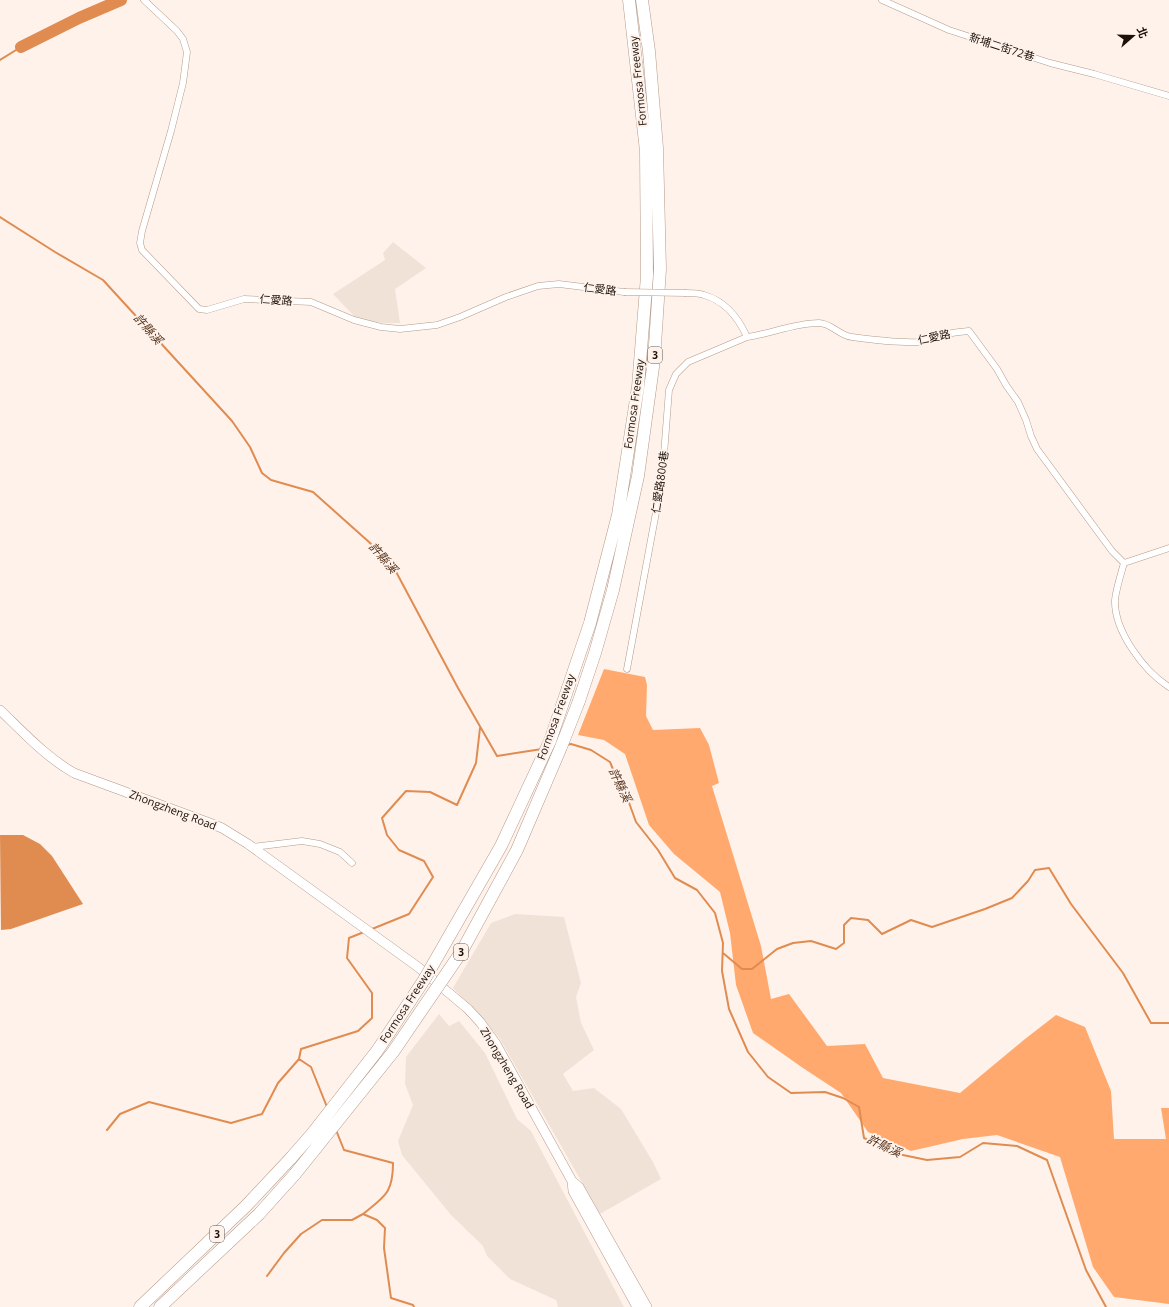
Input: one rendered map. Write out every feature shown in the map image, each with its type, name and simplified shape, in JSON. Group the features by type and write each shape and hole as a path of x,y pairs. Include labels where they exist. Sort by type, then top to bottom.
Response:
{"highway":[{"name":"Formosa Freeway","path":"140,1307 246,1206 291,1158 312,1134 377,1050 424,980 501,846 550,741 590,623 618,515 638,387 647,276 646,151 629,0"},
{"name":"Formosa Freeway","path":"160,1307 259,1214 295,1174 393,1052 462,951 517,850 561,748 579,701 595,653 617,575 638,476 654,360 660,269 657,148 649,51 642,0"}],"main road":[{"name":"Zhongzheng Road","path":"0,710 44,753 74,774 222,828 253,847 403,956 468,1009 488,1033 502,1054 572,1181 579,1187 647,1307"},
{"name":"Zhongzheng Road","path":"572,1181 573,1191 637,1307"}],"street":[{"name":"仁愛路","path":"144,0 177,31 183,39 187,52 183,83 140,243 142,250 200,308 207,310 244,299 311,302 354,320 381,327 400,328 437,325 460,317 506,297 538,286 559,284 624,292 686,293 705,295 722,304 734,314 742,325 747,337 763,335 807,323 821,323 830,326 849,337 895,342 919,342 948,334 969,331 997,369 1006,386 1018,402 1026,420 1030,436 1038,449 1112,551 1124,563"},
{"name":"新埔二街72巷","path":"882,0 950,30 1050,63 1169,96"},
{"name":"仁愛路800巷","path":"627,669 662,480 669,390 676,374 688,362 747,337"},
{"path":"1169,548 1124,563 1115,600 1119,624 1136,653 1157,679 1169,687"},
{"path":"253,847 302,841 320,844 340,852 352,863"}],"shaded area":[{"path":"393,242 426,268 395,289 400,323 384,323 357,319 333,294 385,260 383,253"},
{"path":"604,669 645,677 647,685 646,716 653,730 700,728 709,745 719,783 712,786 761,946 771,999 789,994 827,1046 865,1044 883,1078 960,1093 1056,1015 1085,1027 1111,1091 1114,1139 1166,1139 1161,1108 1169,1108 1169,1304 1114,1297 1093,1267 1060,1157 997,1135 963,1139 911,1151 868,1132 841,1093 753,1033 736,985 730,933 720,892 674,854 649,825 625,754 604,740 578,735"},
{"path":"0,835 23,835 40,844 52,856 83,904 11,929 1,930"},
{"path":"515,914 564,917 581,983 576,997 581,1023 594,1050 563,1074 573,1091 594,1088 621,1109 653,1162 661,1179 600,1214 500,1039 453,988 491,923"},
{"path":"439,1014 449,1026 459,1021 485,1053 517,1119 531,1131 624,1307 558,1307 556,1300 510,1279 487,1256 483,1246 451,1215 402,1155 398,1141 413,1105 405,1084 406,1057"}],"waterway":[{"name":"許縣溪","path":"21,47 79,18 121,0"},
{"name":"許縣溪","path":"0,60 21,47"},
{"name":"許縣溪","path":"0,217 103,280 232,421 250,447 262,473 271,480 313,492 369,542 394,568 458,688 497,756 542,749"},
{"path":"372,929 409,914 433,877 424,861 399,850 387,835 382,818 406,791 430,792 457,805 476,763 480,728"},
{"name":"許縣溪","path":"566,745 571,744 591,750 610,762 617,779 623,786 636,822 658,850 675,878 697,890 715,913 723,943 722,971 729,1009 748,1052 768,1077 791,1093 825,1092 843,1098 859,1107 864,1138 898,1154 927,1160 960,1157 983,1143 1017,1146 1047,1160 1086,1270 1106,1307"},
{"path":"723,953 742,969 752,969 777,949 793,943 811,941 836,949 844,943 844,925 851,918 868,920 882,934 911,920 932,927 1012,898 1028,881 1035,870 1049,868 1071,904 1123,973 1151,1023 1169,1023"},
{"path":"327,1107 311,1067 299,1059 301,1049 358,1031 372,1018 372,993 347,958 349,938 364,932"},
{"path":"107,1130 120,1114 149,1102 231,1123 262,1114 278,1083 299,1059"},
{"path":"336,1130 344,1150 393,1163 393,1173 389,1188 382,1198 363,1214 377,1220 385,1228 384,1248 391,1298 413,1305 414,1307"},
{"path":"267,1276 284,1253 301,1234 322,1220 352,1220 363,1214"}]}
